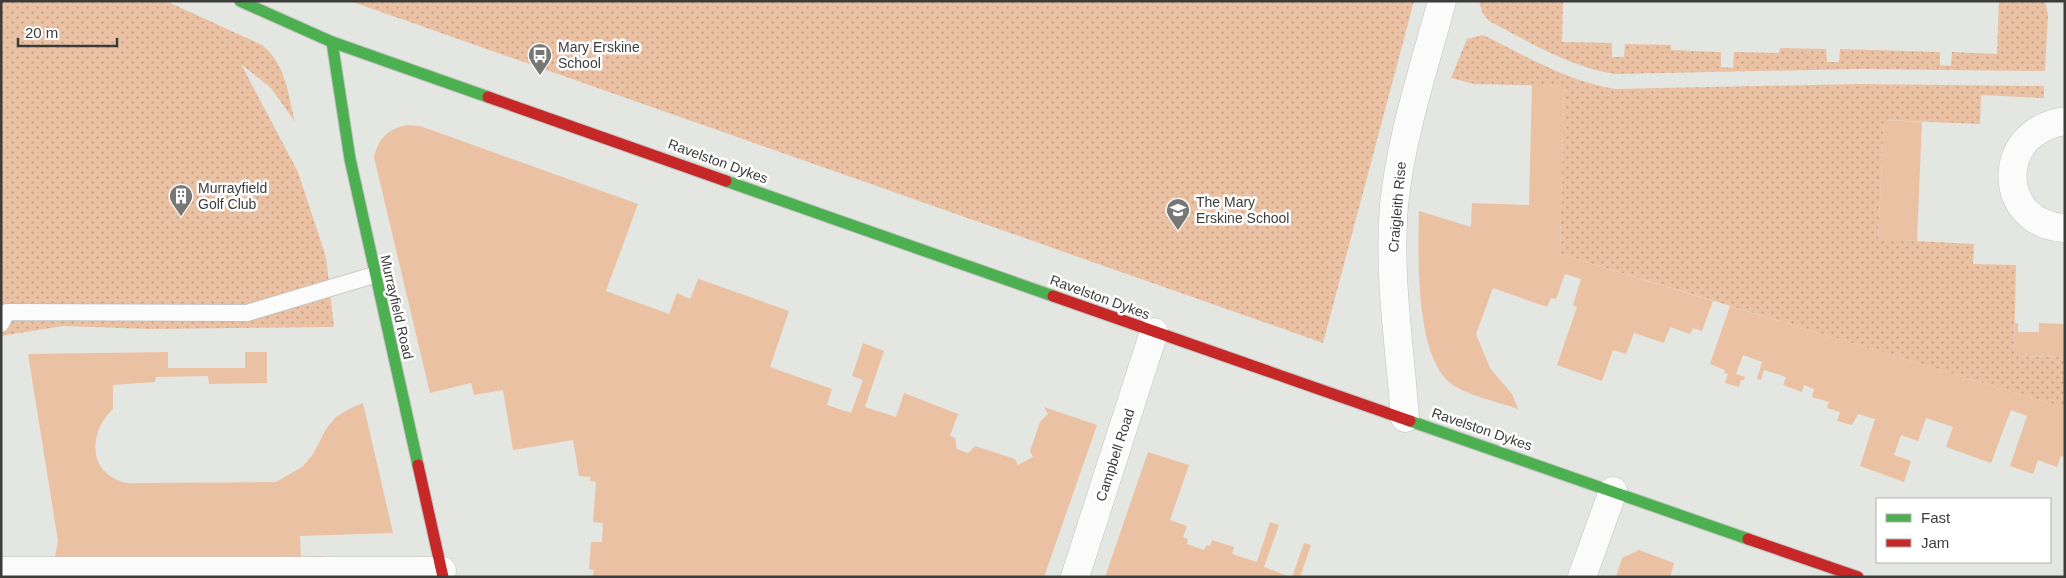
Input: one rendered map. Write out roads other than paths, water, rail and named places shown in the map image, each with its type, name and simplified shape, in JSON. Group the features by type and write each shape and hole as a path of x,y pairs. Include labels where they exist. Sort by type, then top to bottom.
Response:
{"street":[{"name":"Ravelston Dykes","path":"240,1 332,42 636,147 1154,332 1858,577"},
{"name":"Craigleith Rise","path":"1405,418 1393,275 1394,205 1400,161 1442,1"},
{"name":"Murrayfield Road","path":"332,42 350,159 442,574"},
{"path":"2065,121 2050,123 2034,131 2022,144 2014,160 2012,178 2016,194 2025,209 2038,221 2055,227 2065,228"},
{"name":"Campbell Road","path":"1075,577 1154,332"},
{"path":"1582,577 1613,491"},
{"path":"1,572 442,574"}],"lane":[{"path":"1,324 7,312 247,313 374,274"}],"place":[{"name":"Mary Erskine School","path":"540,76"},
{"name":"Murrayfield Golf Club","path":"181,217"},
{"name":"The Mary Erskine School","path":"1178,231"}]}
